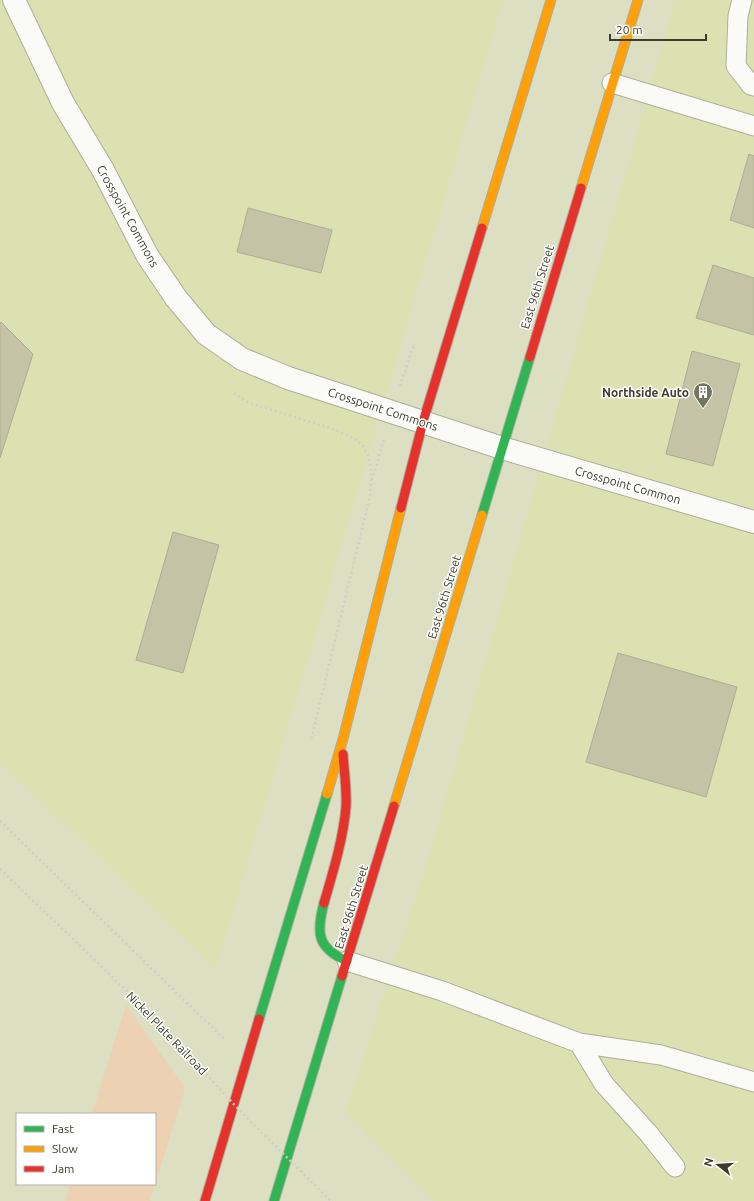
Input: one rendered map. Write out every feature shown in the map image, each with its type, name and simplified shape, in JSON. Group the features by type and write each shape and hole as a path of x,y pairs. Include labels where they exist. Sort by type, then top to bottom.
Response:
{"main road":[{"path":"205,1201 342,739 423,422 551,0"},
{"name":"East 96th Street","path":"274,1201 638,0"},
{"path":"342,739 346,805 334,868 321,916 320,934 327,950 347,962"}],"street":[{"name":"Crosspoint Commons","path":"14,0 63,103 103,170 147,255 176,298 206,334 242,359 288,378 502,448"},
{"name":"Crosspoint Common","path":"502,448 754,522"}],"lane":[{"path":"742,0 738,16 736,66 751,85 754,86"},
{"path":"612,83 754,126"},
{"path":"347,962 442,991 579,1043 661,1055 754,1082"},
{"path":"579,1043 604,1084 649,1134 675,1167"}],"path":[{"path":"234,393 249,403 342,433 361,444 369,458 371,471 370,496 311,741"},
{"path":"0,820 224,1039"},
{"name":"Nickel Plate Railroad","path":"0,869 152,1015 242,1112 331,1201"},
{"path":"222,1046 226,1032"},
{"path":"211,1089 215,1074"}],"shaded area":[{"path":"0,0 503,0 216,969 0,762"},
{"path":"675,0 754,0 754,1201 434,1201 345,1113 432,846"},
{"path":"126,1005 185,1088 156,1182 156,1113 92,1113"},
{"path":"70,1185 155,1185 150,1201 65,1201"}],"building":[{"path":"749,154 754,156 754,228 730,220"},
{"path":"248,208 332,230 321,273 237,252"},
{"path":"713,265 754,278 754,335 696,318"},
{"path":"1,322 33,354 0,458 0,324"},
{"name":"Northside Auto","path":"692,351 740,364 713,466 666,454"},
{"path":"173,532 219,545 183,673 136,660"},
{"path":"618,653 737,687 706,797 586,762"}],"traffic: fast":[{"path":"482,515 530,357"},
{"path":"259,1019 327,794"},
{"path":"324,903 320,923 321,938 324,945 330,951 347,961"},
{"path":"274,1201 342,976"}],"traffic: slow":[{"path":"482,228 551,0"},
{"path":"581,188 638,0"},
{"path":"327,794 343,739 401,508"},
{"path":"394,806 482,515"}],"traffic: jam":[{"path":"530,357 581,188"},
{"path":"401,508 423,422 482,228"},
{"path":"324,903 337,856 345,819 346,794 343,754"},
{"path":"342,976 394,806"},
{"path":"205,1201 259,1019"}],"place":[{"name":"Northside Auto","path":"703,409"}]}
